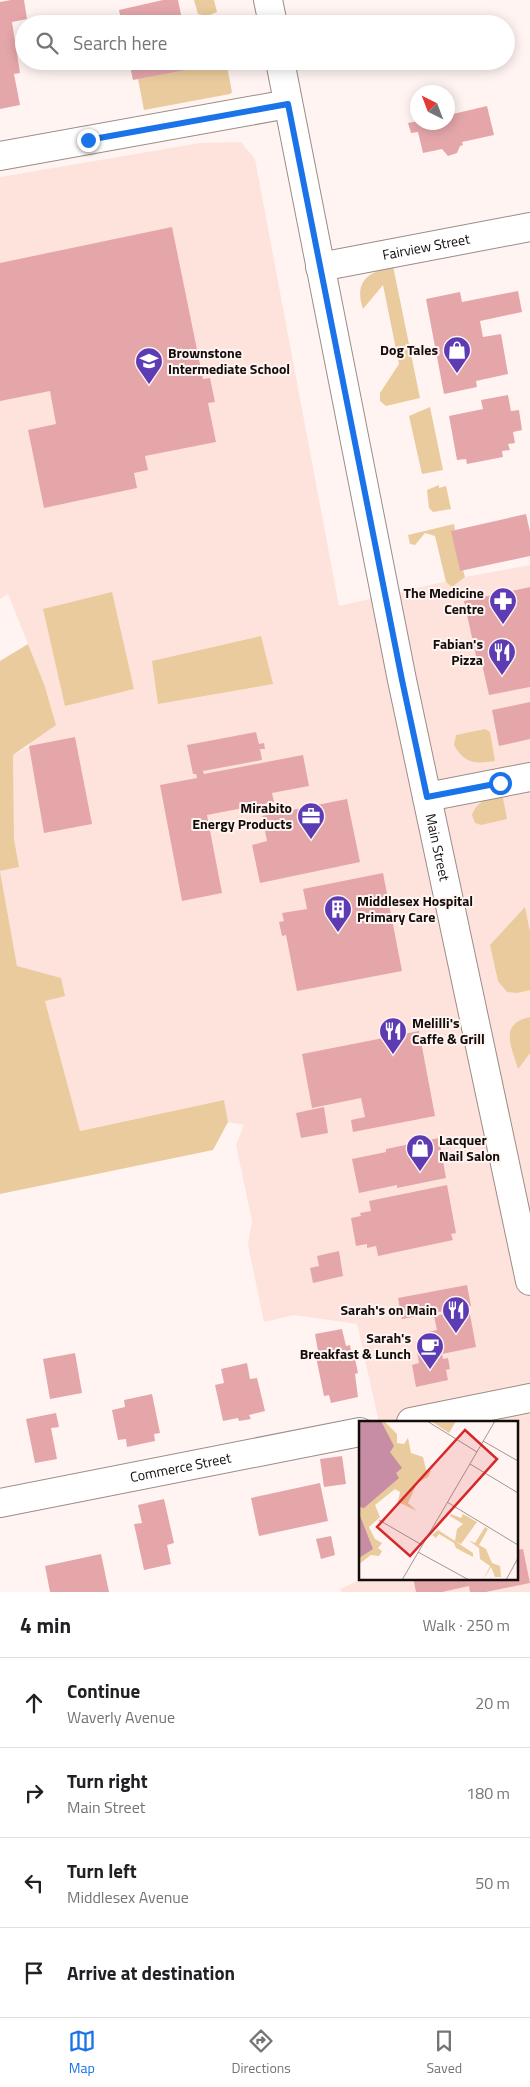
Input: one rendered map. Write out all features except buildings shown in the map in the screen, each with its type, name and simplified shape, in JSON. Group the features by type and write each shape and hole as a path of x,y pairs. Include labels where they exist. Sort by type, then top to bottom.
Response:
{"main road":[{"path":"268,0 270,15"},
{"name":"Main Street","path":"282,70 402,680 530,1281"},
{"path":"0,156 288,104"},
{"name":"Fairview Street","path":"320,267 530,227"},
{"path":"427,797 530,777"},
{"path":"416,1421 530,1398"},
{"name":"Commerce Street","path":"0,1504 359,1432"}],"shaded area":[{"path":"194,0 214,0 217,12 210,15 198,14"},
{"path":"186,70 228,70 232,92 230,94 144,110 138,79"},
{"path":"241,142 255,159 339,606 465,577 530,565 530,1592 341,1592 340,1589 360,1580 518,1580 518,1421 379,1421 357,1324 294,1315 264,1322 248,1245 252,1221 236,1145 244,1125 228,1122 224,1100 80,1131 45,1001 17,966 0,871 19,867 14,839 13,755 29,746 44,684 8,594 0,599 0,177 200,143"},
{"path":"393,266 420,398 386,406 380,401 380,393 399,364 383,285 363,309 360,291 365,280 370,275"},
{"path":"430,407 443,470 422,474 409,416"},
{"path":"439,485 439,488 446,486 451,509 433,512 429,508 427,490"},
{"path":"454,524 455,530 452,531 460,570 463,570 465,577 452,587 446,582 435,536 425,533 415,545 410,544 408,535"},
{"path":"112,592 134,689 65,706 43,609"},
{"path":"261,636 273,684 158,704 152,661"},
{"path":"28,644 44,684 56,725 13,755 14,839 19,867 0,871 0,661"},
{"path":"485,729 490,732 495,761 476,762 462,756 454,745 456,735"},
{"path":"502,793 507,819 481,825 475,823 472,815 477,806"},
{"path":"0,871 17,966 61,978 65,996 45,1001 80,1131 224,1100 228,1122 213,1150 0,1194"},
{"path":"525,907 530,932 530,990 517,993 507,992 498,981 490,945"},
{"path":"530,1017 530,1053 518,1069 511,1045 511,1031 520,1020"}],"place":[{"name":"Dog Tales","path":"457,374"},
{"name":"Brownstone Intermediate School","path":"149,385"},
{"name":"The Medicine Centre","path":"503,625"},
{"name":"Fabian's Pizza","path":"502,676"},
{"name":"Mirabito Energy Products","path":"311,840"},
{"name":"Middlesex Hospital Primary Care","path":"338,933"},
{"name":"Melilli's Caffe & Grill","path":"393,1055"},
{"name":"Lacquer Nail Salon","path":"420,1172"},
{"name":"Sarah's on Main","path":"456,1334"},
{"name":"Sarah's Breakfast & Lunch","path":"430,1370"}],"route":[{"path":"88,140 288,104 402,680 427,797 500,783"}]}
